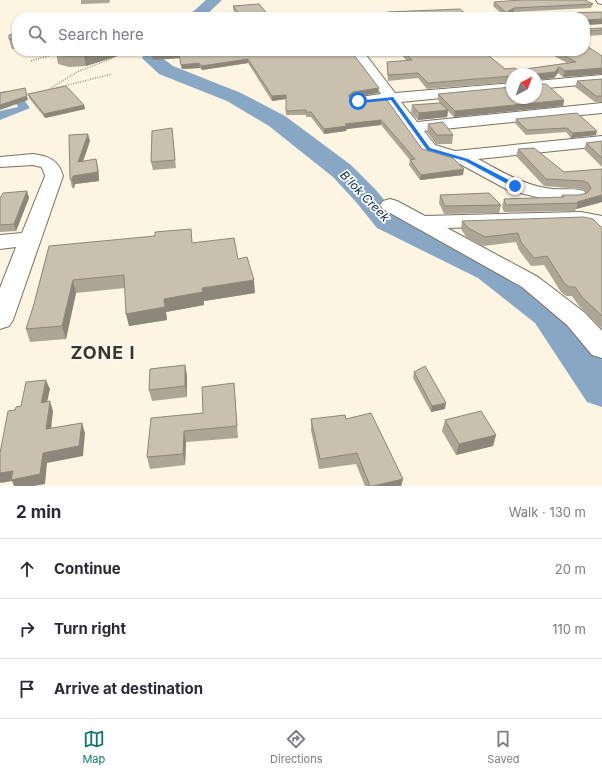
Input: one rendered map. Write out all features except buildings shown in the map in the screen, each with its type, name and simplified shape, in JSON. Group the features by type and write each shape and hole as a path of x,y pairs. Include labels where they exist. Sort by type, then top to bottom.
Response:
{"street":[{"path":"360,56 428,149 453,156 479,166 515,186 553,195 577,195"},
{"path":"542,84 602,79"},
{"path":"358,101 506,88"},
{"path":"412,127 602,108"},
{"path":"453,156 602,142"},
{"path":"0,162 41,160 50,164 54,169 54,176 0,320"},
{"path":"390,204 530,282 576,319 602,348"},
{"path":"420,222 581,218 602,222"},
{"path":"0,242 30,239"}],"path":[{"path":"31,61 48,56"},
{"path":"53,88 77,72 115,56"},
{"path":"46,91 112,74"}],"water":[{"path":"0,92 18,92 30,108 0,120 0,111 18,107 16,103 0,96"}],"waterway":[{"name":"B'lok Creek","path":"201,12 215,0"},
{"name":"B'lok Creek","path":"152,56 151,58 166,70 234,97 277,121 342,171 366,196 387,222 490,271 548,314 602,391"}],"district":[{"name":"ZONE I","path":"103,352"}],"route":[{"path":"358,101 392,98 428,149 466,160 515,186"}]}
